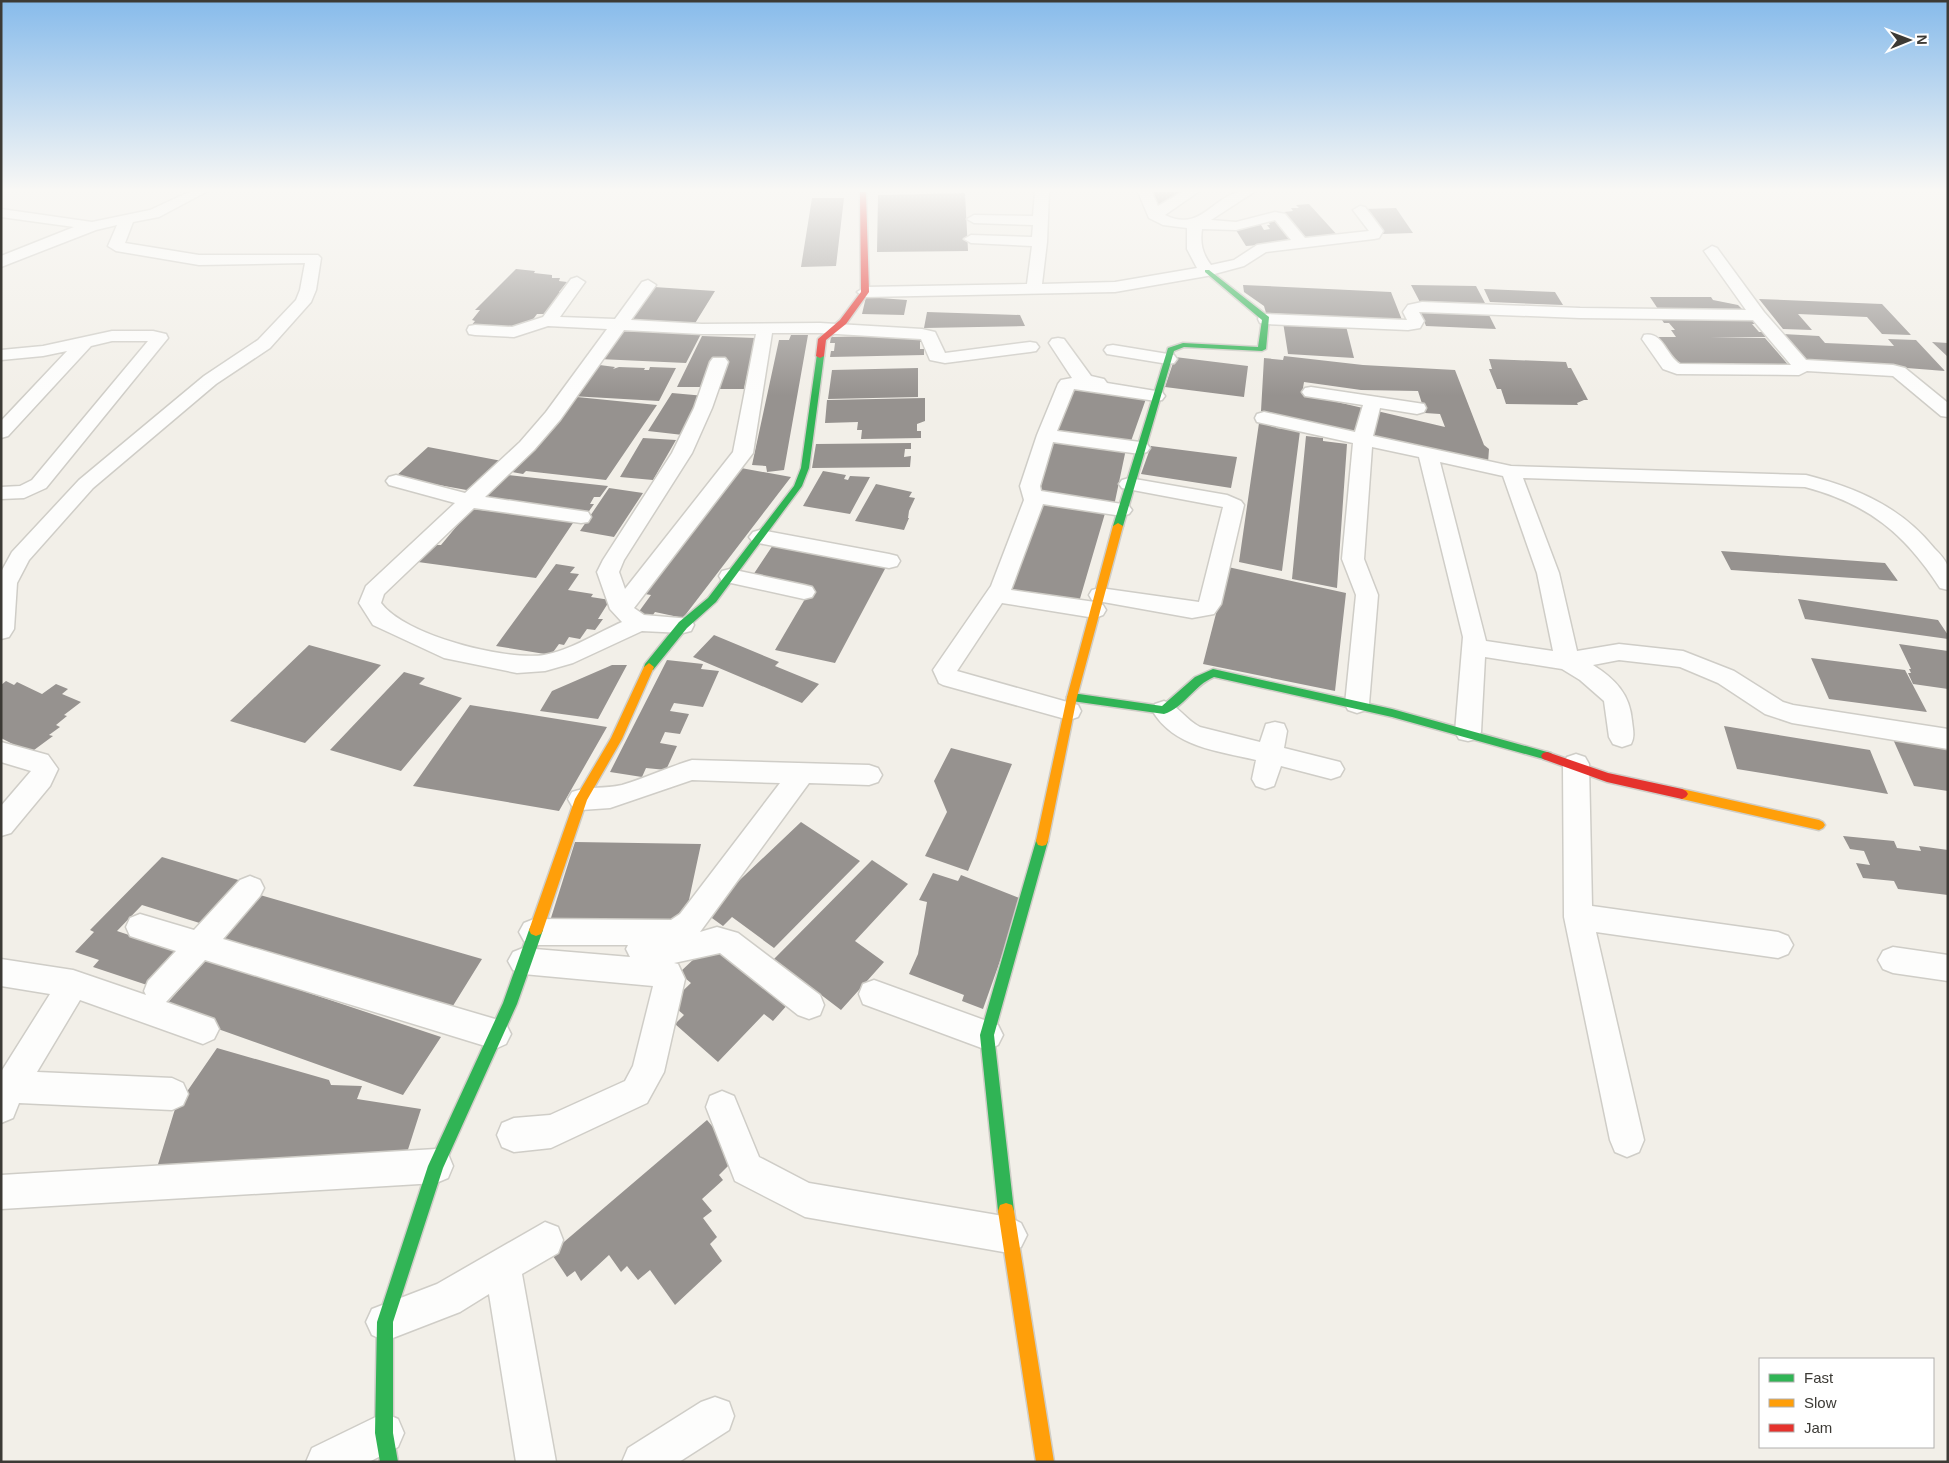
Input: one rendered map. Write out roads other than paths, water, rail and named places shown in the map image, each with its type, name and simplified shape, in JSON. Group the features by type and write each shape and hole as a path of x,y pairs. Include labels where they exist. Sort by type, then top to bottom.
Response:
{"street":[{"path":"1,631 3,628 6,582 20,557 86,484 210,380 264,344 303,302 308,290 313,260"},
{"path":"326,1462 386,1447 385,1322 436,1166 510,1004 528,947 581,799 616,739 648,666 683,625 712,600 798,486 805,468 806,448 822,339 843,322 865,292 864,260"},
{"path":"1034,288 1038,260"},
{"path":"1199,260 1207,271 1266,319 1408,325 1414,324 1416,321 1411,312 1414,308 1422,307 1580,313 1758,316"},
{"path":"865,292 1115,287 1207,271 1240,263 1244,260"},
{"path":"1719,260 1758,316 1801,365 1893,370 1899,372 1947,411"},
{"path":"548,321 577,282"},
{"path":"648,285 553,416 527,446 374,591 370,603 381,619 452,652 517,665 545,663 565,657 639,623 683,625"},
{"path":"1045,1462 1009,1235 987,1035 1040,851 1071,704 1122,510 1171,350 1182,345 1262,349 1266,319"},
{"path":"476,330 514,332 548,321 702,329 834,329 927,335 936,356 945,358 1030,347"},
{"path":"621,609 743,453 764,328"},
{"path":"1,355 24,354 122,335 160,338 39,484 24,492 1,493"},
{"path":"1650,339 1670,365 1677,369 1794,371 1799,370 1801,365"},
{"path":"1,432 86,341"},
{"path":"1058,343 1084,380 1157,394"},
{"path":"1112,352 1168,359"},
{"path":"639,623 621,609 608,572 615,553 666,481 698,423 710,396 719,362"},
{"path":"1122,510 1034,496 1030,491 1030,486 1046,435 1068,383 1157,394"},
{"path":"1311,392 1417,408"},
{"path":"1357,704 1367,595 1354,559 1363,439 1372,401"},
{"path":"1,406 27,405"},
{"path":"1264,418 1511,472 1806,481 1836,488 1869,503 1898,523 1922,545 1948,583"},
{"path":"1046,435 1140,448"},
{"path":"1428,455 1475,637 1468,732"},
{"path":"1511,472 1548,573 1567,660 1606,688 1618,703 1622,737"},
{"path":"396,481 470,501 581,518"},
{"path":"997,595 1192,610 1206,609 1210,604 1234,505 1227,501 1129,484"},
{"path":"1034,496 1015,552 997,595 948,664 944,673 947,677 1071,704 1164,710 1175,706 1196,679 1213,674 1357,704 1468,732 1576,764 1607,777 1820,825"},
{"path":"760,537 889,561"},
{"path":"730,576 804,592"},
{"path":"1475,647 1567,660 1619,652 1683,659 1726,677 1774,708 1792,714 1948,739"},
{"path":"1164,710 1184,730 1194,735 1273,742 1331,769"},
{"path":"1265,779 1273,742"},
{"path":"1,752 39,762 46,769 42,779 1,825"},
{"path":"1576,764 1578,917 1627,1140"},
{"path":"581,799 600,801 622,796 692,770 869,775"},
{"path":"528,947 669,933 684,929 802,773"},
{"path":"159,991 250,888"},
{"path":"1578,917 1778,945"},
{"path":"140,928 496,1034"},
{"path":"528,947 683,950 694,948 719,938 728,942 809,1005"},
{"path":"514,1135 551,1131 636,1092 648,1072 670,979 667,974 528,947"},
{"path":"1893,960 1948,968"},
{"path":"1,972 73,984 203,1029"},
{"path":"5,1097 73,984"},
{"path":"874,994 987,1035"},
{"path":"5,1097 172,1094"},
{"path":"722,1107 747,1169 805,1200 1009,1235"},
{"path":"1,1192 436,1166"},
{"path":"385,1322 447,1299 545,1240"},
{"path":"502,1266 536,1462"},
{"path":"642,1462 715,1416"}]}
